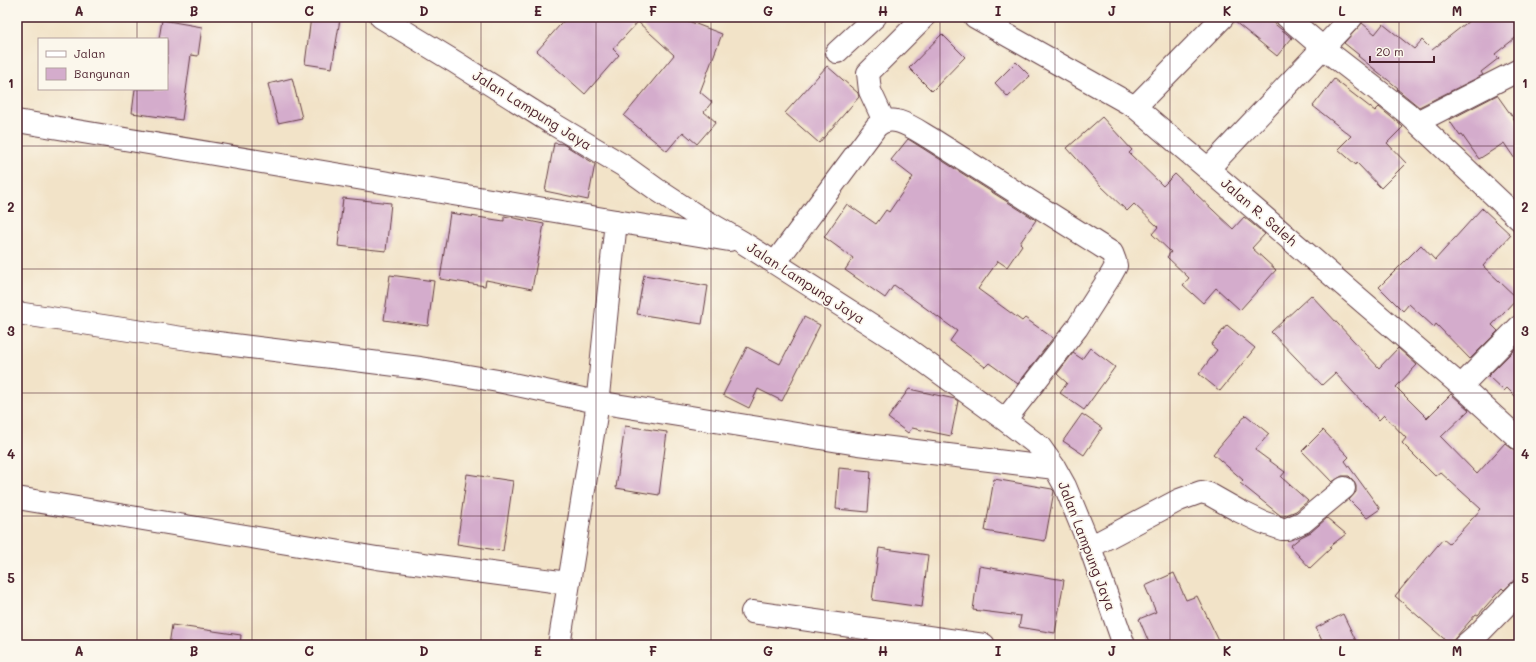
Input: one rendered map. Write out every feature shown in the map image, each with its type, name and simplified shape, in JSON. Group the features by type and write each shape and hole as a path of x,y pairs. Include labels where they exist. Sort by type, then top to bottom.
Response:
{"street":[{"name":"Jalan Lampung Jaya","path":"381,17 624,166 688,210 742,242 895,340 1040,447 1055,468 1065,486 1090,547 1124,645"},
{"path":"837,52 875,17"},
{"path":"884,121 870,92 868,73 924,17"},
{"name":"Jalan R. Saleh","path":"975,17 1134,107 1208,168 1461,386 1519,439"},
{"path":"1134,107 1223,17"},
{"path":"1287,17 1417,122 1519,219"},
{"path":"1208,168 1352,17"},
{"path":"1417,122 1519,70"},
{"path":"775,263 876,126 884,121 894,120 901,122 930,138 1112,253 1116,260 1115,268 1111,275 1077,328 1005,420"},
{"path":"17,121 742,242"},
{"path":"559,645 597,402 616,221"},
{"path":"17,313 202,341 420,368 498,381 597,402 858,444 1055,468"},
{"path":"1461,386 1519,327"},
{"path":"1090,547 1179,500 1201,492 1209,494 1262,522 1282,529 1287,529 1303,522 1344,488"},
{"path":"17,498 376,558 568,583"},
{"path":"1465,645 1480,632 1519,592"},
{"path":"752,612 984,645"}],"building":[{"path":"311,17 340,19 332,68 305,64"},
{"path":"567,17 678,17 722,34 700,92 712,102 704,112 716,122 697,144 683,132 667,151 624,116 674,55 638,22 613,49 619,55 585,94 537,51"},
{"path":"1235,17 1266,17 1292,38 1277,56 1234,21"},
{"path":"1474,17 1519,17 1519,35 1495,54 1499,58 1481,72 1483,75 1419,107 1344,43 1362,23 1375,34 1383,24 1414,49 1422,40 1432,50"},
{"path":"162,20 202,27 198,56 191,55 182,120 132,113 135,90 168,90 168,38 159,38"},
{"path":"942,34 965,57 932,91 909,68"},
{"path":"1016,62 1030,76 1008,97 995,83"},
{"path":"827,66 858,93 859,97 819,143 785,113"},
{"path":"292,78 302,118 278,123 268,84"},
{"path":"1334,79 1375,111 1379,107 1403,127 1387,143 1406,163 1381,188 1357,163 1356,165 1338,149 1351,136 1313,106"},
{"path":"1497,95 1519,126 1519,165 1504,143 1479,159 1449,120"},
{"path":"1102,117 1132,150 1129,153 1163,186 1175,174 1233,229 1244,217 1265,234 1252,248 1276,270 1240,310 1216,288 1203,303 1183,285 1189,278 1167,257 1171,252 1152,234 1158,227 1134,204 1127,211 1101,186 1067,148"},
{"path":"908,139 1036,220 1020,243 1022,245 1007,267 998,261 978,289 1022,321 1025,318 1053,338 1018,384 989,363 985,367 950,341 957,331 894,285 885,298 845,270 853,258 824,237 847,204 876,224 886,210 889,212 913,177 891,160"},
{"path":"554,143 563,144 595,164 588,200 545,191"},
{"path":"343,198 391,203 386,251 338,246"},
{"path":"1482,208 1511,235 1483,266 1517,298 1492,325 1498,331 1470,359 1436,324 1434,327 1409,304 1403,311 1379,287 1421,245 1435,260"},
{"path":"450,213 504,221 504,216 544,224 532,289 486,280 485,286 440,279"},
{"path":"390,275 434,281 428,326 384,320"},
{"path":"644,275 708,286 702,324 637,314"},
{"path":"1311,295 1379,368 1398,348 1417,365 1396,387 1427,418 1451,394 1469,410 1441,437 1477,474 1505,443 1519,452 1519,576 1504,590 1502,588 1478,615 1476,614 1450,644 1395,596 1443,539 1449,544 1481,509 1440,472 1435,476 1402,443 1406,438 1384,415 1379,420 1335,373 1322,385 1271,332"},
{"path":"804,317 820,325 782,401 758,389 749,408 723,395 747,347 780,364"},
{"path":"1227,325 1255,348 1220,391 1199,374 1217,350 1211,345"},
{"path":"1090,348 1115,367 1084,410 1060,393 1067,383 1057,374 1073,353 1082,359"},
{"path":"1516,348 1519,351 1519,400 1507,388 1504,391 1488,376"},
{"path":"909,389 955,399 958,401 951,436 912,428 908,433 888,418"},
{"path":"1082,414 1102,428 1084,455 1063,441"},
{"path":"1246,415 1269,434 1255,450 1285,472 1281,477 1308,501 1296,511 1281,516 1240,483 1243,480 1213,454"},
{"path":"625,426 667,432 659,495 616,488"},
{"path":"1323,430 1349,457 1345,461 1380,509 1367,518 1349,500 1356,492 1356,486 1353,480 1349,476 1342,476 1332,482 1302,451"},
{"path":"839,468 871,471 868,512 836,509"},
{"path":"467,474 513,481 503,551 457,544"},
{"path":"994,479 1052,489 1054,491 1045,541 985,531"},
{"path":"1327,518 1346,534 1329,547 1331,548 1310,568 1290,546 1301,537 1311,532"},
{"path":"879,548 928,555 922,607 872,600"},
{"path":"979,566 1064,580 1055,633 1019,627 1021,616 973,610"},
{"path":"1174,573 1186,600 1197,596 1221,645 1150,645 1139,619 1156,612 1145,586"},
{"path":"1343,614 1358,645 1324,645 1316,628"},
{"path":"172,625 241,635 240,645 169,645"}]}
